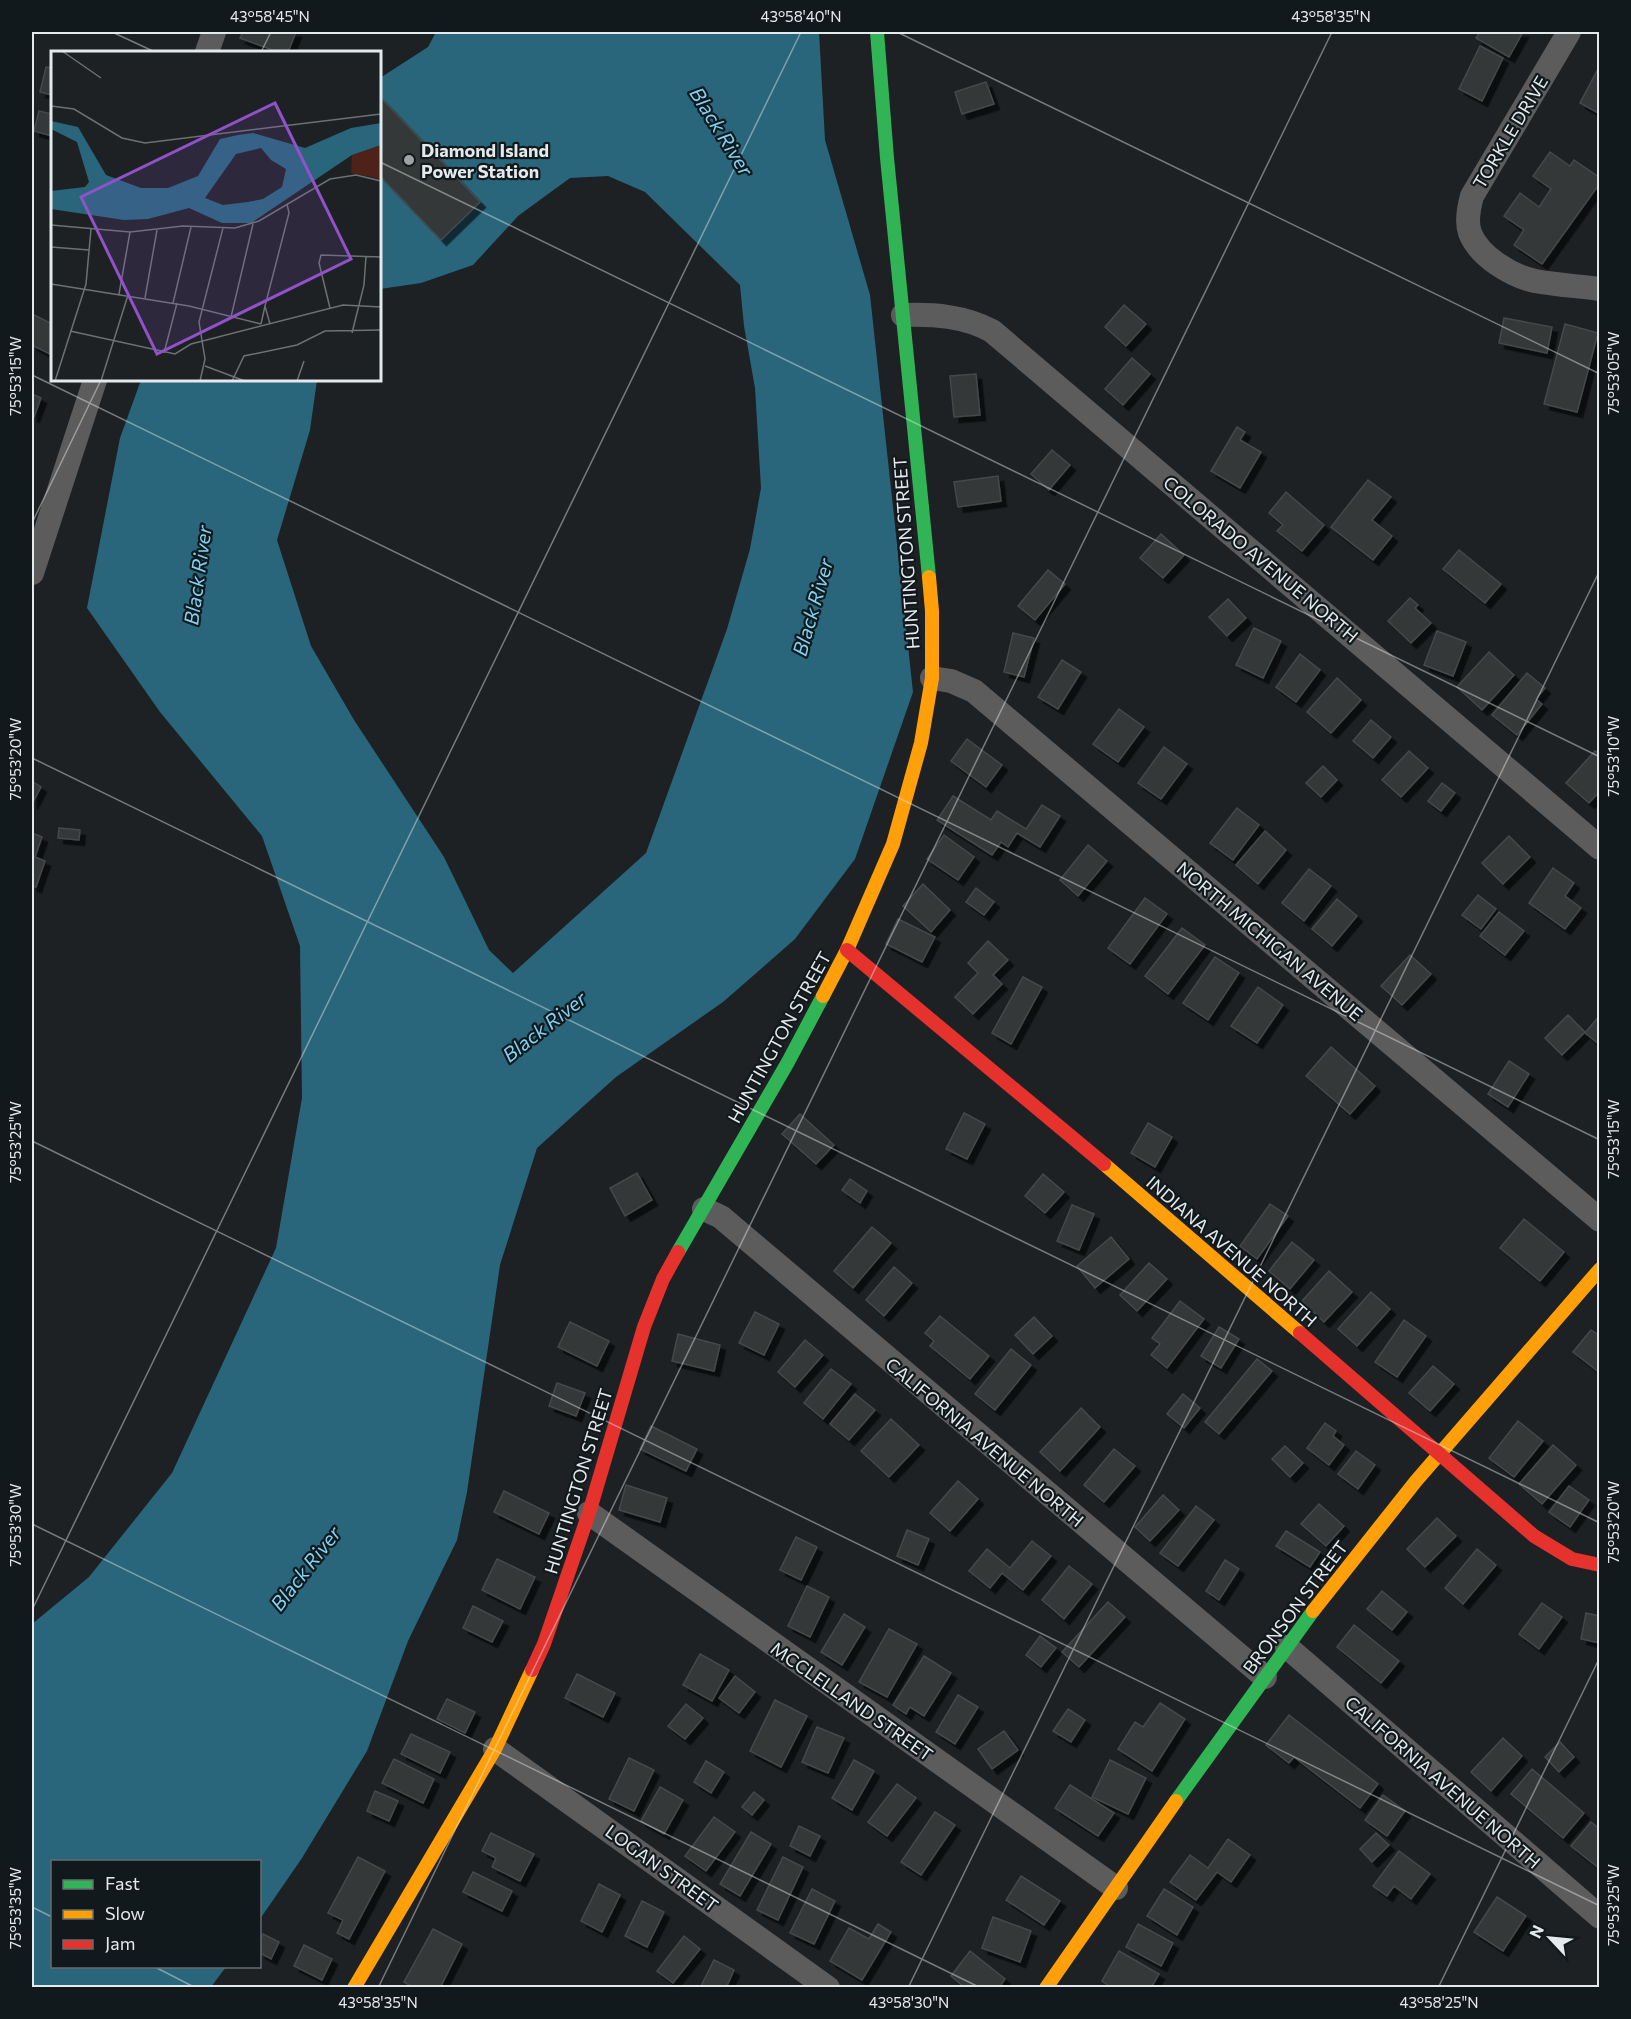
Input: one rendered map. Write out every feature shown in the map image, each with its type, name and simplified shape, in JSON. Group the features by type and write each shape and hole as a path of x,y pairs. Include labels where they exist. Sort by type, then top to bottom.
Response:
{"street":[{"path":"207,51 214,32"},
{"name":"HUNTINGTON STREET","path":"354,1988 495,1749 544,1644 589,1513 644,1327 663,1280 788,1062 847,950 893,844 921,743 932,678 932,611 887,158 877,32"},
{"name":"TORKLE DRIVE","path":"1569,32 1472,196 1469,208 1470,232 1482,251 1510,272 1533,281 1599,289"},
{"name":"COLORADO AVENUE NORTH","path":"903,315 930,314 976,322 992,330 1599,848"},
{"path":"32,573 95,381"},
{"name":"NORTH MICHIGAN AVENUE","path":"932,678 951,681 974,691 1599,1220"},
{"name":"INDIANA AVENUE NORTH","path":"847,950 1060,1126 1534,1536 1572,1559 1599,1565"},
{"name":"CALIFORNIA AVENUE NORTH","path":"704,1209 721,1218 1265,1677"},
{"name":"BRONSON STREET","path":"1046,1988 1265,1677 1357,1552 1599,1269"},
{"name":"MCCLELLAND STREET","path":"589,1513 1116,1888"},
{"name":"CALIFORNIA AVENUE NORTH","path":"1287,1647 1599,1917"},
{"name":"LOGAN STREET","path":"495,1749 828,1988"}],"water":[{"name":"Black River","path":"436,32 819,32 825,140 870,295 913,692 855,859 795,939 723,1002 616,1077 537,1148 500,1265 467,1492 457,1540 408,1641 367,1751 302,1858 261,1918 261,1860 51,1860 51,1968 225,1968 211,1987 32,1988 32,1624 89,1577 172,1473 276,1248 302,1098 300,946 262,836 160,712 87,608 120,438 141,381 317,381 310,430 277,540 311,646 354,720 444,857 489,950 513,973 646,853 727,629 750,549 761,488 755,388 744,326 740,285 645,192 608,176 570,178 518,216 473,265 421,283 381,289 381,77 428,47"}],"building":[{"path":"243,32 296,32 288,51 275,51 240,38"},
{"path":"1480,32 1523,32 1509,57 1476,38"},
{"path":"1480,46 1503,58 1482,101 1459,89"},
{"path":"46,67 51,68 51,95 40,92"},
{"path":"1597,71 1600,72 1600,114 1580,103"},
{"path":"986,82 994,104 962,114 955,92"},
{"name":"Diamond Island Power Station","path":"381,98 480,202 441,240 381,177"},
{"path":"39,111 51,114 51,136 34,131"},
{"path":"1550,152 1570,166 1574,160 1600,178 1600,183 1542,264 1514,245 1524,230 1504,216 1520,193 1539,207 1551,189 1533,176"},
{"path":"1124,305 1146,324 1126,346 1105,327"},
{"path":"32,314 51,324 51,354 32,345"},
{"path":"1504,318 1552,327 1547,353 1499,343"},
{"path":"1565,324 1598,333 1577,412 1544,404"},
{"path":"1132,358 1150,374 1123,405 1105,389"},
{"path":"976,374 980,415 954,417 950,376"},
{"path":"32,394 41,398 34,417 32,416"},
{"path":"1237,427 1245,432 1240,440 1261,452 1240,488 1211,471"},
{"path":"1052,450 1070,465 1049,490 1031,474"},
{"path":"998,476 1001,501 958,507 954,482"},
{"path":"1368,480 1391,497 1372,520 1392,536 1373,560 1331,527"},
{"path":"1286,492 1324,525 1302,551 1277,531 1283,525 1269,513"},
{"path":"1161,534 1184,555 1163,578 1140,558"},
{"path":"1459,550 1501,584 1485,603 1443,569"},
{"path":"1048,570 1065,584 1035,620 1018,606"},
{"path":"1410,598 1418,605 1415,608 1431,623 1411,643 1388,621"},
{"path":"1228,599 1246,618 1227,636 1209,617"},
{"path":"1254,628 1281,641 1263,678 1236,665"},
{"path":"1437,631 1466,642 1453,676 1424,665"},
{"path":"1013,633 1034,638 1024,677 1004,672"},
{"path":"1489,652 1514,675 1482,710 1457,687"},
{"path":"1300,654 1320,670 1296,702 1276,687"},
{"path":"1062,660 1081,672 1058,709 1038,697"},
{"path":"1527,673 1545,688 1536,699 1542,704 1517,735 1492,715"},
{"path":"1337,678 1361,700 1331,733 1307,712"},
{"path":"1119,709 1144,727 1118,762 1093,744"},
{"path":"1371,720 1391,737 1373,758 1353,741"},
{"path":"967,739 1002,765 986,787 951,761"},
{"path":"1164,747 1187,764 1161,799 1138,783"},
{"path":"1409,751 1428,768 1401,797 1382,780"},
{"path":"1595,751 1600,754 1600,791 1589,803 1566,783"},
{"path":"1323,766 1337,780 1321,797 1306,783"},
{"path":"32,781 41,787 32,804"},
{"path":"1442,783 1455,793 1441,811 1428,801"},
{"path":"953,796 991,820 997,811 1026,829 1042,805 1060,816 1040,847 1017,833 1008,847 1001,842 992,855 937,820"},
{"path":"1237,808 1259,825 1233,860 1210,843"},
{"path":"59,828 80,830 79,840 58,838"},
{"path":"1265,831 1286,850 1258,884 1236,865"},
{"path":"32,833 42,837 35,857 45,861 36,887 32,886"},
{"path":"944,835 974,857 958,880 927,859"},
{"path":"1509,836 1530,857 1503,884 1482,863"},
{"path":"1088,845 1107,861 1078,896 1060,880"},
{"path":"1553,868 1574,883 1565,896 1581,908 1565,929 1529,903"},
{"path":"1309,869 1331,886 1304,921 1282,903"},
{"path":"923,884 950,910 931,932 903,906"},
{"path":"976,888 994,902 984,915 966,902"},
{"path":"1478,895 1496,909 1481,929 1462,915"},
{"path":"1145,898 1167,914 1130,964 1108,948"},
{"path":"1337,899 1357,916 1332,946 1312,929"},
{"path":"1499,912 1524,931 1505,955 1480,936"},
{"path":"898,919 935,937 922,962 886,944"},
{"path":"1182,928 1205,945 1168,994 1145,976"},
{"path":"988,941 1008,960 993,975 1002,984 973,1014 955,997 978,973 968,963"},
{"path":"1410,955 1431,974 1402,1005 1381,986"},
{"path":"1215,957 1239,973 1208,1020 1183,1003"},
{"path":"1023,977 1042,987 1011,1044 992,1033"},
{"path":"1258,987 1283,1005 1257,1043 1231,1026"},
{"path":"1568,1015 1585,1032 1562,1055 1545,1038"},
{"path":"1600,1015 1600,1045 1585,1033"},
{"path":"1331,1047 1375,1086 1350,1114 1306,1076"},
{"path":"1509,1061 1529,1074 1508,1107 1488,1094"},
{"path":"964,1113 985,1124 967,1159 946,1149"},
{"path":"800,1114 834,1145 816,1164 782,1134"},
{"path":"1148,1123 1172,1137 1155,1167 1131,1153"},
{"path":"637,1173 652,1200 625,1216 610,1188"},
{"path":"1043,1174 1064,1192 1045,1213 1025,1196"},
{"path":"850,1179 867,1191 860,1203 842,1190"},
{"path":"1270,1204 1288,1216 1257,1259 1240,1246"},
{"path":"1072,1205 1094,1214 1079,1250 1057,1241"},
{"path":"1524,1219 1564,1252 1540,1281 1500,1248"},
{"path":"872,1227 891,1243 853,1288 834,1271"},
{"path":"1111,1237 1129,1259 1095,1288 1077,1266"},
{"path":"1292,1242 1314,1260 1290,1289 1269,1271"},
{"path":"1149,1263 1167,1279 1137,1311 1120,1295"},
{"path":"894,1267 912,1283 884,1316 866,1300"},
{"path":"1329,1271 1352,1292 1324,1322 1302,1301"},
{"path":"1371,1292 1390,1309 1357,1346 1338,1329"},
{"path":"1180,1301 1204,1319 1167,1368 1151,1355 1160,1344 1152,1338"},
{"path":"755,1312 779,1324 764,1355 739,1343"},
{"path":"940,1316 989,1356 970,1379 930,1346 934,1341 925,1333"},
{"path":"1034,1317 1052,1336 1033,1354 1015,1335"},
{"path":"1404,1320 1426,1336 1397,1377 1375,1362"},
{"path":"570,1322 609,1341 597,1366 558,1347"},
{"path":"1219,1327 1239,1339 1221,1368 1201,1356"},
{"path":"1591,1330 1600,1336 1600,1373 1573,1352"},
{"path":"678,1334 720,1345 714,1371 672,1361"},
{"path":"805,1340 823,1355 795,1387 778,1372"},
{"path":"1011,1349 1031,1365 995,1410 975,1394"},
{"path":"1257,1359 1272,1371 1219,1434 1205,1422"},
{"path":"1433,1366 1454,1384 1430,1411 1409,1393"},
{"path":"831,1369 851,1384 823,1419 804,1403"},
{"path":"557,1383 585,1393 576,1416 549,1406"},
{"path":"855,1394 875,1410 849,1440 830,1424"},
{"path":"1183,1394 1200,1408 1184,1428 1167,1414"},
{"path":"1081,1408 1100,1427 1060,1471 1040,1452"},
{"path":"891,1419 919,1445 889,1477 861,1451"},
{"path":"1518,1421 1543,1441 1514,1477 1489,1458"},
{"path":"1325,1423 1336,1431 1333,1436 1344,1445 1329,1465 1307,1448"},
{"path":"651,1426 697,1449 686,1471 640,1449"},
{"path":"1553,1445 1576,1465 1542,1504 1519,1484"},
{"path":"1285,1446 1303,1463 1290,1477 1272,1459"},
{"path":"1114,1449 1135,1466 1104,1502 1084,1485"},
{"path":"1356,1451 1375,1465 1358,1489 1338,1474"},
{"path":"958,1481 978,1499 950,1531 930,1513"},
{"path":"626,1485 667,1498 660,1522 619,1510"},
{"path":"1569,1486 1589,1500 1570,1527 1549,1512"},
{"path":"504,1491 549,1513 539,1534 494,1512"},
{"path":"1163,1495 1179,1510 1150,1541 1135,1527"},
{"path":"1319,1504 1344,1526 1326,1546 1301,1524"},
{"path":"1196,1506 1214,1520 1178,1566 1160,1553"},
{"path":"1437,1518 1456,1536 1425,1567 1407,1549"},
{"path":"907,1530 929,1539 918,1565 897,1556"},
{"path":"1286,1531 1320,1552 1310,1567 1276,1546"},
{"path":"796,1537 817,1547 801,1580 780,1570"},
{"path":"1032,1541 1051,1556 1023,1590 1002,1573 990,1588 969,1571 987,1549 1010,1568"},
{"path":"1477,1549 1496,1565 1463,1604 1445,1588"},
{"path":"497,1559 535,1577 520,1609 482,1590"},
{"path":"1225,1560 1239,1569 1219,1600 1206,1591"},
{"path":"1069,1566 1092,1584 1064,1619 1042,1600"},
{"path":"807,1586 829,1597 810,1637 788,1626"},
{"path":"1382,1591 1407,1612 1392,1630 1367,1609"},
{"path":"1108,1602 1125,1617 1079,1667 1062,1652"},
{"path":"1542,1603 1562,1617 1539,1649 1519,1634"},
{"path":"473,1606 503,1621 492,1642 463,1628"},
{"path":"1586,1613 1600,1616 1600,1643 1581,1639"},
{"path":"844,1614 865,1627 842,1665 821,1652"},
{"path":"1354,1625 1399,1661 1381,1683 1337,1647"},
{"path":"889,1629 917,1644 887,1697 859,1682"},
{"path":"1040,1636 1056,1648 1041,1667 1026,1655"},
{"path":"700,1654 729,1670 712,1701 683,1685"},
{"path":"924,1656 951,1673 924,1716 910,1707 906,1714 893,1705"},
{"path":"577,1674 615,1693 603,1717 565,1698"},
{"path":"735,1676 755,1692 739,1713 719,1698"},
{"path":"958,1695 978,1707 955,1744 936,1732"},
{"path":"447,1699 475,1712 465,1733 437,1719"},
{"path":"775,1700 807,1716 781,1767 750,1751"},
{"path":"1160,1703 1185,1719 1152,1771 1118,1749 1135,1722 1143,1727"},
{"path":"686,1704 703,1718 685,1739 668,1726"},
{"path":"1068,1709 1085,1720 1071,1742 1053,1731"},
{"path":"1289,1715 1378,1784 1360,1808 1294,1757 1289,1763 1266,1745"},
{"path":"817,1727 844,1738 828,1773 802,1762"},
{"path":"1004,1731 1018,1750 992,1769 978,1749"},
{"path":"411,1734 450,1752 440,1773 401,1754"},
{"path":"1503,1738 1522,1756 1491,1791 1471,1772"},
{"path":"1560,1742 1574,1757 1559,1772 1545,1757"},
{"path":"629,1758 654,1770 634,1811 609,1799"},
{"path":"394,1759 434,1779 423,1803 382,1783"},
{"path":"854,1760 874,1771 852,1810 832,1798"},
{"path":"1110,1760 1146,1778 1128,1814 1092,1797"},
{"path":"706,1761 724,1772 711,1793 694,1782"},
{"path":"1532,1769 1584,1813 1563,1838 1511,1794"},
{"path":"897,1784 916,1798 887,1836 868,1822"},
{"path":"1070,1785 1114,1813 1098,1836 1055,1808"},
{"path":"660,1787 683,1800 664,1834 641,1821"},
{"path":"375,1791 398,1801 389,1821 367,1811"},
{"path":"754,1792 764,1800 752,1815 742,1807"},
{"path":"1383,1795 1405,1811 1387,1836 1365,1820"},
{"path":"935,1812 955,1825 921,1875 901,1862"},
{"path":"714,1817 735,1832 706,1871 685,1856"},
{"path":"1591,1822 1600,1829 1600,1869 1571,1846"},
{"path":"799,1826 820,1836 810,1856 790,1846"},
{"path":"751,1832 771,1844 740,1896 720,1884"},
{"path":"491,1833 534,1854 520,1881 492,1867 496,1858 482,1851"},
{"path":"1376,1833 1389,1845 1372,1862 1360,1849"},
{"path":"1228,1839 1250,1855 1231,1882 1217,1872 1196,1900 1170,1882 1190,1855 1208,1868"},
{"path":"1399,1851 1430,1874 1411,1899 1394,1886 1387,1896 1373,1886"},
{"path":"358,1857 385,1871 349,1939 337,1933 343,1920 328,1913"},
{"path":"783,1857 803,1867 778,1920 757,1910"},
{"path":"473,1872 512,1891 502,1911 463,1892"},
{"path":"1021,1876 1060,1901 1044,1925 1006,1900"},
{"path":"599,1884 620,1895 602,1932 581,1921"},
{"path":"812,1889 835,1901 814,1944 790,1933"},
{"path":"1164,1889 1193,1907 1177,1935 1147,1916"},
{"path":"1497,1897 1526,1916 1503,1951 1474,1932"},
{"path":"642,1901 664,1912 647,1947 625,1936"},
{"path":"993,1917 1031,1931 1020,1962 982,1948"},
{"path":"878,1924 891,1932 862,1980 830,1961 849,1928 869,1939"},
{"path":"1138,1924 1173,1943 1161,1966 1126,1947"},
{"path":"433,1929 462,1944 440,1988 414,1988 404,1982"},
{"path":"263,1934 279,1942 271,1959 261,1954"},
{"path":"684,1936 700,1949 673,1983 657,1971"},
{"path":"304,1945 332,1959 322,1980 294,1966"},
{"path":"970,1951 1005,1979 999,1988 965,1988 951,1976"},
{"path":"1119,1951 1159,1974 1151,1988 1112,1988 1102,1981"},
{"path":"714,1960 734,1970 726,1988 700,1988"}],"traffic: fast":[{"path":"877,32 887,158 929,577"},
{"path":"678,1252 788,1062 823,996"},
{"path":"1176,1801 1313,1611"}],"traffic: slow":[{"path":"823,996 847,950 893,844 921,743 932,678 932,611 929,577"},
{"path":"1104,1164 1300,1333"},
{"path":"1313,1611 1416,1481 1600,1269"},
{"path":"354,1988 495,1749 532,1670"},
{"path":"1046,1988 1176,1801"}],"traffic: jam":[{"path":"847,950 1104,1164"},
{"path":"532,1670 544,1644 589,1513 644,1327 663,1279 678,1252"},
{"path":"1300,1333 1534,1536 1572,1559 1600,1565"}],"place":[{"name":"Diamond Island Power Station","path":"409,160"}]}
